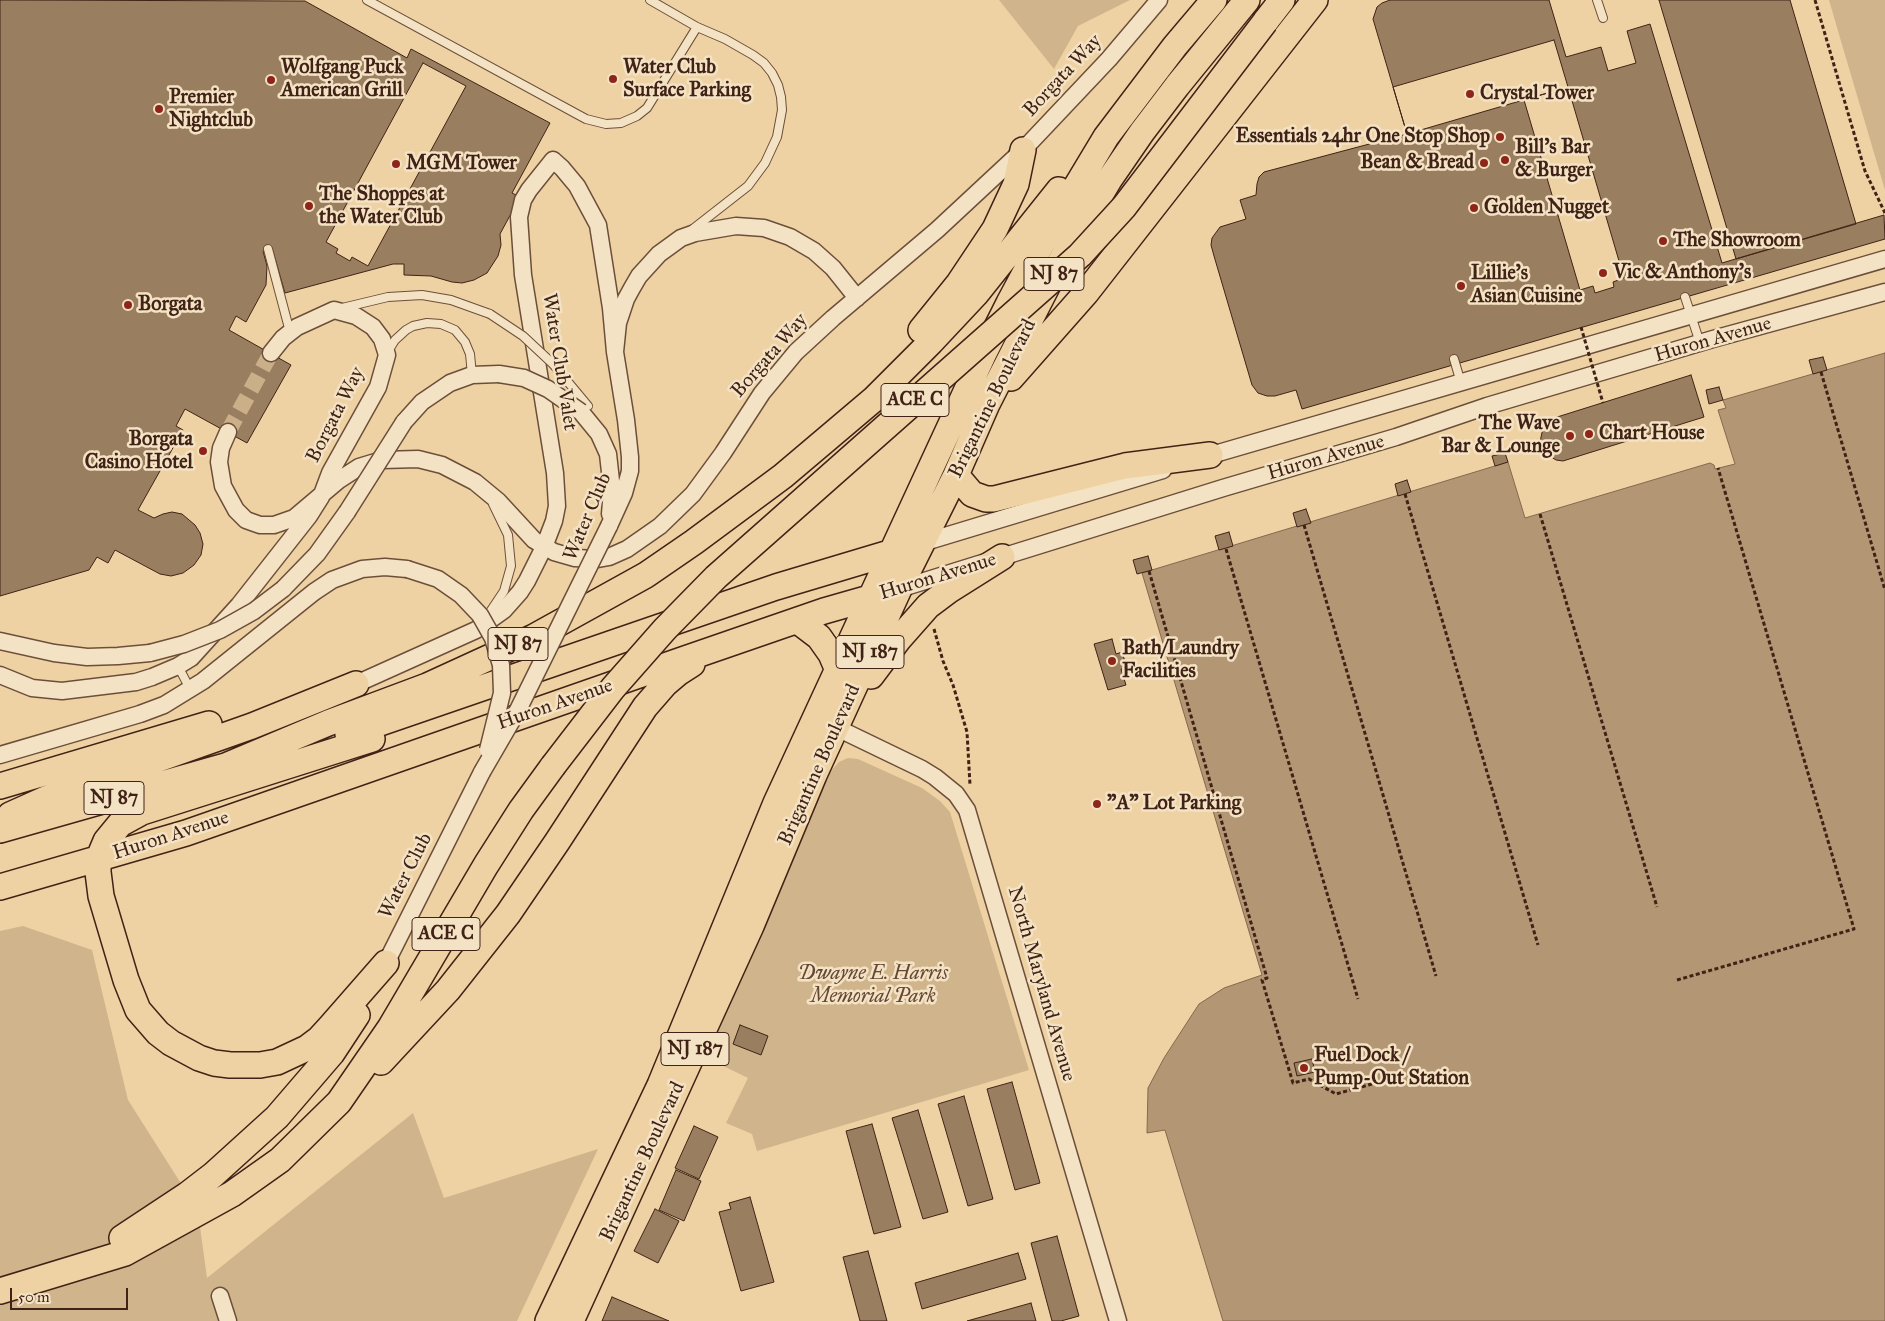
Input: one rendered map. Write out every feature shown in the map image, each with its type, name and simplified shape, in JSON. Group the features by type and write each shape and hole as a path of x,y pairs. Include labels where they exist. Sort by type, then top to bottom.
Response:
{"main road":[{"name":"Brigantine Boulevard","path":"548,1321 660,1085 728,916 776,803 837,668 1009,303 1032,260 1106,137 1169,53 1214,0"},
{"name":"Brigantine Boulevard","path":"570,1321 751,926 838,722 899,589 956,475 987,404 1056,269 1109,180 1176,86 1247,0"},
{"name":"ACE C","path":"0,1291 125,1253 232,1194 280,1160 340,1102 390,1028 486,865 521,810 612,688 665,629 716,577 1072,262 1101,234 1144,181 1282,0"},
{"path":"987,404 1091,287 1315,0"},
{"name":"NJ 87","path":"228,764 328,723 427,686 534,637 654,570 740,510 829,439 880,393 931,342 969,301 1047,205 1106,137"},
{"path":"829,439 867,387 924,326 977,258 995,229 1010,199 1020,168 1023,150"},
{"path":"956,475 972,494 986,499 994,499 1125,466 1210,455"},
{"name":"Huron Avenue","path":"0,830 228,764 334,738 776,587 922,543"},
{"path":"838,722 898,640 928,606 1002,557"},
{"name":"Huron Avenue","path":"0,886 186,834 682,660 899,589"},
{"path":"798,621 820,637 837,668"},
{"path":"340,1102 395,1050 448,990 480,950 533,879 635,720 654,695 678,673 716,650"},
{"path":"0,786 248,713 356,684"},
{"path":"0,820 48,798 252,726 356,684"},
{"path":"386,963 319,1039 292,1056 277,1062 245,1066 214,1063 199,1058 186,1052 158,1033 138,1010 131,996 101,896 98,860 106,841 120,824 142,812 392,732 459,696"},
{"path":"728,916 751,926"},
{"path":"37,1280 118,1240 160,1214 206,1180 244,1147 284,1110 332,1053 386,963"}],"street":[{"name":"Borgata Way","path":"228,432 221,448 219,462 222,486 232,505 246,520 260,525 281,524 294,518 339,480 359,467 382,460 406,458 442,465 464,475 486,491 530,536 544,547 574,558 598,559 627,550 654,531 682,506 707,476 749,411 778,373 814,335 938,230 1023,150 1159,0"},
{"name":"Water Club Valet","path":"356,684 476,630 504,610 520,592 544,547 554,521 556,490 523,275 519,217 523,200 553,160 578,186 598,225 611,308 615,352"},
{"name":"Water Club","path":"386,963 464,806 522,702 609,526 628,482 630,457 615,352 621,311 632,288 648,265 659,254 681,238 707,230 736,226 764,228 777,231 804,244 825,260 857,298"},
{"name":"Huron Avenue","path":"922,543 1210,455 1885,259"},
{"name":"Huron Avenue","path":"899,589 1223,488 1396,437 1480,408 1700,343 1885,292"},
{"name":"Borgata Way","path":"0,675 32,688 62,691 136,682 178,666 199,650 239,605 309,516 321,497 330,473 378,387 386,355 382,339 373,327 356,316 334,310"},
{"path":"271,353 290,332 306,322 334,310"},
{"path":"0,641 54,653 87,657 150,653 184,644 220,630 254,611 283,589 317,554 347,512 404,422 422,402 435,391 472,375 499,374 524,378 584,409 608,454 612,490 609,526"},
{"path":"0,755 150,710 191,690 314,592 332,580 362,569 385,567 407,569 438,579 462,595 480,615 493,638 501,665 502,693 482,772"},
{"name":"North Maryland Avenue","path":"838,722 935,777 956,794 966,810 1118,1321"},
{"path":"220,1296 228,1321"}],"lane":[{"path":"367,0 586,119 606,124 621,123 637,116 647,108 697,27"},
{"path":"650,0 697,27 739,47 764,63 772,72 778,85 782,110 777,138 757,175 736,197 681,238"},
{"path":"1597,0 1603,18"},
{"path":"268,249 290,332"},
{"path":"334,310 388,297 422,295 452,300 490,314 513,328 565,377 584,409"},
{"path":"1685,297 1700,343"},
{"path":"386,355 395,340 406,330 420,324 441,324 455,330 465,342 470,354 472,375"},
{"path":"1454,360 1461,383"},
{"path":"476,630 502,596 508,583 511,566 508,535 486,491"},
{"path":"178,666 191,690"}],"path":[{"path":"1816,0 1865,171 1885,213"},
{"path":"1582,328 1603,402"},
{"path":"1821,372 1885,590"},
{"path":"1677,980 1854,929 1718,468"},
{"path":"1404,494 1538,945"},
{"path":"1540,514 1657,907"},
{"path":"1304,525 1436,976"},
{"path":"1226,548 1358,999"},
{"path":"1149,571 1267,978 1262,980 1293,1083 1309,1079 1336,1094 1404,1075"},
{"path":"933,626 967,732 969,783"}],"green space":[{"path":"999,0 1130,0 1078,26 1054,69"},
{"path":"1829,0 1885,0 1885,190 1843,48"},
{"name":"Dwayne E. Harris Memorial Park","path":"848,758 858,759 922,788 940,801 950,812 1029,1070 757,1151 752,1134 726,1123 748,1078 705,1057 831,771 839,762"},
{"path":"23,926 92,950 128,1100 182,1185 200,1227 207,1278 413,1113 444,1198 598,1149 517,1321 0,1321 0,931"}],"shaded area":[{"path":"1885,353 1885,1321 1223,1321 1165,1130 1147,1133 1148,1088 1164,1058 1199,1004 1224,988 1262,975 1142,573 1508,462 1525,518 1710,463 1714,465 1715,469 1735,464 1718,410 1726,408 1723,400"}],"building":[{"name":"Borgata","path":"0,0 305,1 407,58 411,49 550,123 512,193 520,197 500,234 501,245 498,256 487,273 474,280 462,283 431,276 404,275 404,264 393,264 285,293 272,248 263,251 267,266 266,285 246,322 236,316 229,330 291,365 247,443 185,409 176,426 183,430 138,510 154,518 172,512 182,514 195,525 200,533 203,544 201,555 194,565 183,573 171,576 160,574 115,550 108,563 97,557 89,570 0,596"},
{"name":"Golden Nugget","path":"1390,0 1549,0 1566,57 1601,47 1608,71 1636,63 1627,31 1650,24 1722,263 1884,215 1885,239 1302,409 1296,390 1275,396 1258,393 1252,385 1211,245 1212,238 1220,227 1246,219 1240,200 1256,195 1259,177 1264,172 1407,134 1373,19 1377,7"},
{"path":"1659,0 1790,0 1856,224 1736,259"},
{"name":"Crystal Tower","path":"1554,40 1568,87 1407,134 1393,87"},
{"name":"MGM Tower","path":"423,63 466,86 368,266 352,257 350,261 336,253 338,249 326,242"},
{"path":"1568,87 1624,278 1613,282 1614,287 1595,293 1593,286 1580,290 1524,100"},
{"path":"1823,357 1827,370 1813,374 1809,360"},
{"path":"1691,375 1704,417 1563,461 1556,460 1545,453 1540,442 1543,428 1554,418"},
{"path":"1719,387 1723,400 1709,404 1706,390"},
{"path":"1505,453 1508,462 1495,466 1492,456"},
{"path":"1407,480 1411,492 1398,496 1395,484"},
{"path":"1306,509 1311,523 1297,527 1293,513"},
{"path":"1229,532 1233,546 1219,550 1215,536"},
{"path":"1148,556 1152,570 1137,574 1133,560"},
{"name":"Bath/Laundry Facilities","path":"1112,639 1116,654 1122,652 1127,668 1121,669 1126,685 1108,690 1094,644"},
{"path":"740,1025 768,1036 761,1055 733,1044"},
{"name":"Fuel Dock / Pump-Out Station","path":"1312,1059 1315,1072 1297,1076 1294,1063"},
{"path":"1012,1082 1040,1183 1015,1190 987,1089"},
{"path":"964,1096 993,1199 968,1206 938,1104"},
{"path":"918,1110 948,1212 923,1219 892,1118"},
{"path":"872,1124 901,1227 874,1234 846,1131"},
{"path":"694,1126 718,1137 699,1179 675,1168"},
{"path":"676,1170 701,1181 684,1221 659,1210"},
{"path":"750,1197 774,1282 741,1291 719,1212 731,1209 729,1203"},
{"path":"655,1209 679,1221 658,1263 634,1251"},
{"path":"1057,1236 1079,1316 1061,1321 1052,1321 1031,1243"},
{"path":"868,1251 887,1321 860,1321 843,1257"},
{"path":"1018,1253 1026,1279 922,1309 915,1283"},
{"path":"612,1297 669,1321 602,1321"},
{"path":"1031,1303 1036,1321 967,1321"}],"tunnel":[{"path":"228,432 271,353"}],"place":[{"name":"Water Club Surface Parking","path":"613,79"},
{"name":"Wolfgang Puck American Grill","path":"271,80"},
{"name":"Crystal Tower","path":"1470,94"},
{"name":"Premier Nightclub","path":"159,109"},
{"name":"Essentials 24hr One Stop Shop","path":"1500,137"},
{"name":"Bill's Bar & Burger","path":"1505,160"},
{"name":"Bean & Bread","path":"1484,163"},
{"name":"MGM Tower","path":"396,164"},
{"name":"The Shoppes at the Water Club","path":"309,206"},
{"name":"Golden Nugget","path":"1474,208"},
{"name":"The Showroom","path":"1663,241"},
{"name":"Vic & Anthony's","path":"1603,273"},
{"name":"Lillie's Asian Cuisine","path":"1461,286"},
{"name":"Borgata","path":"128,305"},
{"name":"Chart House","path":"1589,434"},
{"name":"The Wave Bar & Lounge","path":"1570,436"},
{"name":"Borgata Casino Hotel","path":"203,451"},
{"name":"Bath/Laundry Facilities","path":"1112,661"},
{"name":"\"A\" Lot Parking","path":"1097,804"},
{"name":"Fuel Dock / Pump-Out Station","path":"1304,1068"}]}
